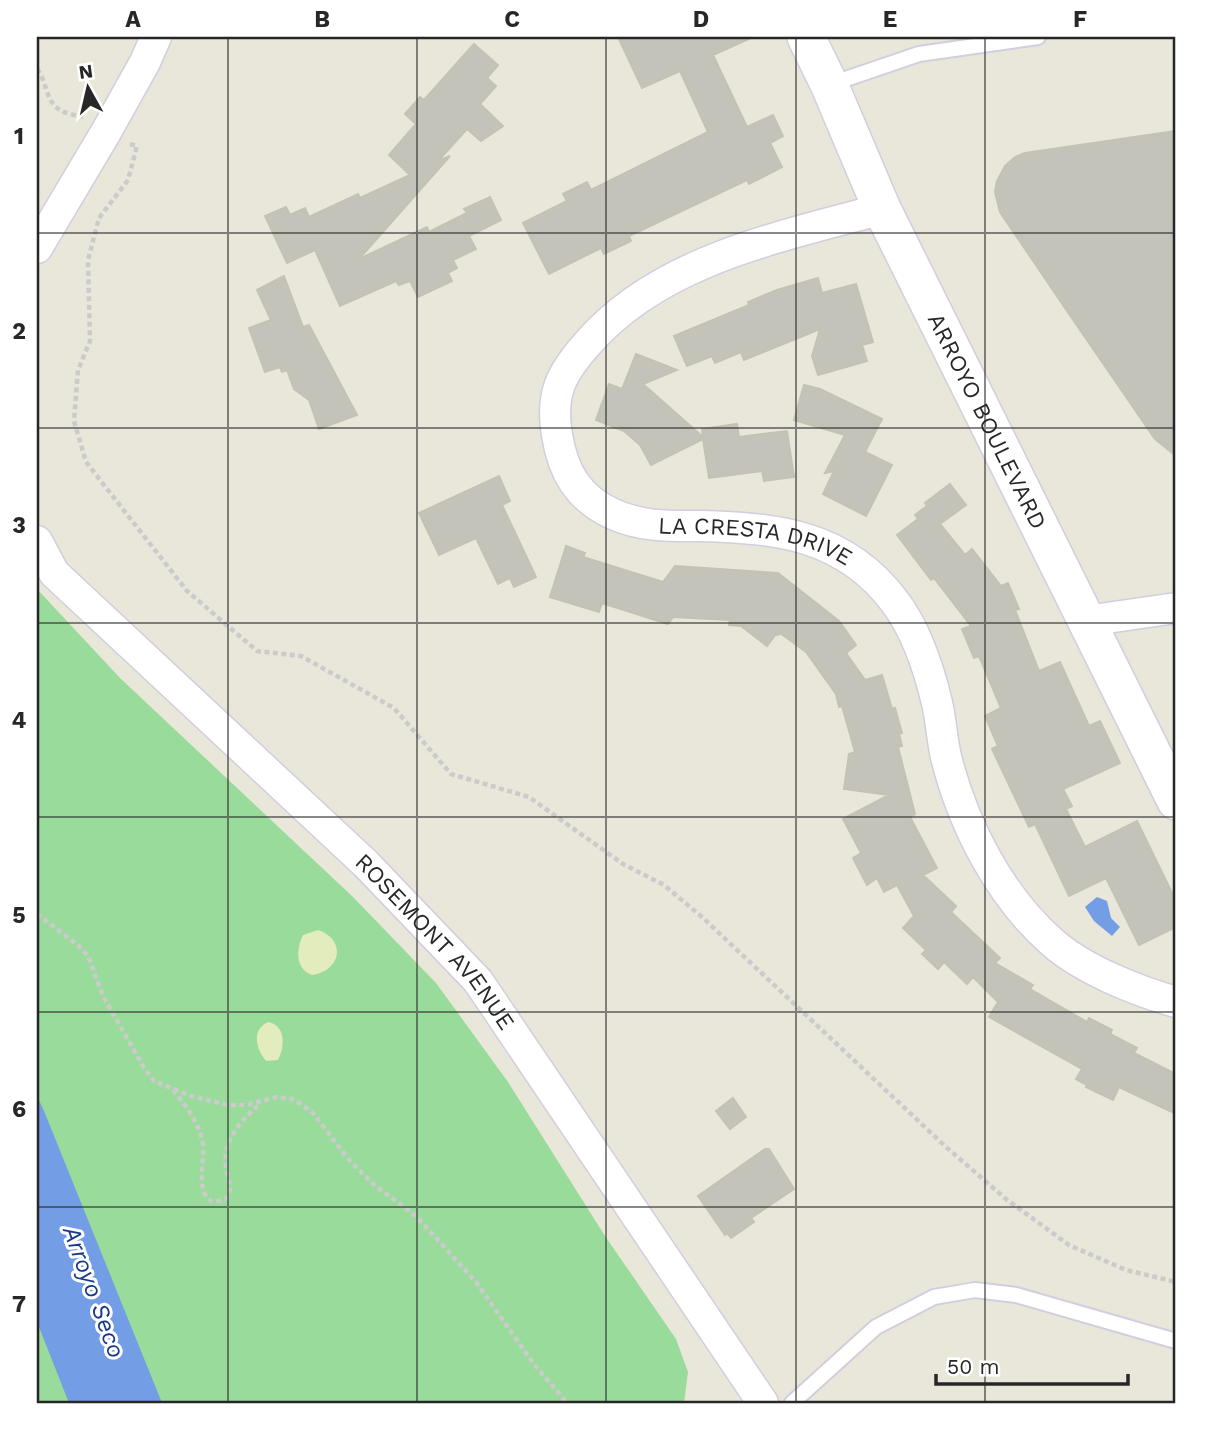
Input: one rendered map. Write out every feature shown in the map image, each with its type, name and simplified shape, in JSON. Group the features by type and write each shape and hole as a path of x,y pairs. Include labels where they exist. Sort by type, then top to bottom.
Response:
{"street":[{"path":"37,248 106,132 156,37"},
{"name":"ARROYO BOULEVARD","path":"806,37 882,209 1176,801"},
{"name":"LA CRESTA DRIVE","path":"882,209 710,261 663,283 621,310 568,366 556,390 554,418 559,451 571,480 589,501 616,516 654,526 775,530 813,540 849,556 876,580 897,604 922,655 937,703 946,756 964,815 1022,913 1056,946 1100,973 1176,1002"},
{"name":"ROSEMONT AVENUE","path":"37,541 54,573 366,864 478,981 763,1403"},
{"path":"1086,621 1176,607"}],"lane":[{"path":"829,84 919,54 1038,37"},
{"path":"792,1403 876,1327 934,1297 975,1290 1016,1295 1176,1341"}],"path":[{"path":"37,69 42,75 49,98 59,110 86,118"},
{"path":"122,142 138,146 128,180 99,218 88,260 90,341 78,370 74,421 86,462 187,591 257,651 301,656 394,708 451,774 529,797 623,864 664,886 702,918 937,1139 1006,1199 1069,1245 1126,1270 1176,1282"},
{"path":"37,914 88,956 103,996 143,1066 155,1081 228,1105 245,1105 277,1097 292,1099 314,1114 349,1160 372,1182 416,1216 476,1282 533,1363 567,1403"},
{"path":"173,1089 195,1121 202,1141 203,1190 206,1198 213,1202 226,1199 230,1191 225,1166 230,1139 241,1119 265,1100"}],"green space":[{"path":"37,589 120,678 353,897 436,983 508,1082 605,1236 676,1339 688,1372 684,1403 37,1403"}],"sand":[{"path":"318,930 333,941 337,955 329,968 312,975 302,968 298,958 299,946 303,935"},
{"path":"268,1022 278,1027 281,1032 282,1049 278,1060 266,1061 258,1045 259,1030"}],"water":[{"path":"1097,897 1107,901 1111,918 1120,927 1112,936 1094,921 1085,907"},
{"name":"Arroyo Seco","path":"37,1096 162,1403 69,1403 37,1322"}],"building":[{"path":"618,37 753,37 713,55 747,127 773,115 783,136 770,143 782,167 749,184 747,180 629,236 631,241 604,254 601,248 549,274 523,223 567,201 563,194 587,182 591,190 708,132 680,71 642,88"},
{"path":"474,44 498,65 487,78 496,86 480,104 503,126 481,141 467,129 438,161 450,156 359,259 427,227 429,232 467,213 464,209 490,197 501,220 469,236 476,249 453,260 457,268 448,273 452,281 418,297 410,281 399,285 396,281 340,306 315,250 287,263 265,216 286,207 290,215 305,208 309,217 358,194 360,198 410,175 389,155 416,124 405,114 420,97 424,100"},
{"path":"1176,131 1176,456 1155,439 1067,311 1000,212 995,192 1005,166 1025,153"},
{"path":"284,276 303,327 309,325 357,415 319,429 309,400 294,389 287,370 282,372 280,367 265,372 249,328 271,320 257,290"},
{"path":"818,278 822,293 856,284 873,342 862,345 867,361 818,375 812,356 820,329 744,360 741,352 715,363 712,356 687,366 674,336 749,305 748,302 777,290"},
{"path":"636,354 677,370 643,384 703,437 702,429 737,424 739,437 787,431 794,477 764,481 762,471 709,478 703,439 651,465 640,445 624,431 596,420 609,384 622,389"},
{"path":"804,385 820,389 882,419 865,452 892,465 866,516 823,494 834,471 825,473 845,435 794,420"},
{"path":"499,476 510,501 502,505 536,577 514,587 510,578 498,584 476,538 439,555 419,513"},
{"path":"950,484 966,505 940,524 965,555 972,549 1001,586 1008,583 1019,609 1015,610 1039,671 1060,662 1089,726 1100,721 1120,763 1063,789 1072,806 1066,809 1085,847 1137,821 1176,901 1176,927 1139,945 1106,878 1069,896 1035,824 1029,827 992,749 998,746 985,716 1001,708 979,656 974,658 962,629 971,626 897,535 918,519 915,515 927,506 925,503"},
{"path":"566,546 585,553 583,557 663,582 675,566 778,573 839,621 856,645 846,653 865,680 882,675 892,709 895,708 902,733 899,734 902,746 898,747 915,814 910,817 937,868 923,875 956,906 951,912 1000,958 995,963 1033,985 1030,989 1087,1022 1089,1018 1112,1030 1110,1034 1137,1048 1134,1053 1176,1074 1176,1114 1119,1087 1113,1100 1086,1087 1087,1085 1076,1079 1082,1069 989,1017 998,1002 973,977 967,984 944,962 938,969 922,954 926,950 903,928 914,916 897,885 884,892 877,878 867,885 853,858 861,853 843,819 889,795 844,789 849,754 855,752 842,706 839,707 836,694 806,652 780,633 776,634 767,646 741,626 729,625 730,620 673,617 668,624 602,603 599,612 550,597"},
{"path":"733,1098 746,1117 730,1129 716,1111"},
{"path":"765,1149 769,1149 794,1189 751,1218 754,1222 731,1238 727,1233 725,1235 698,1196"}]}
